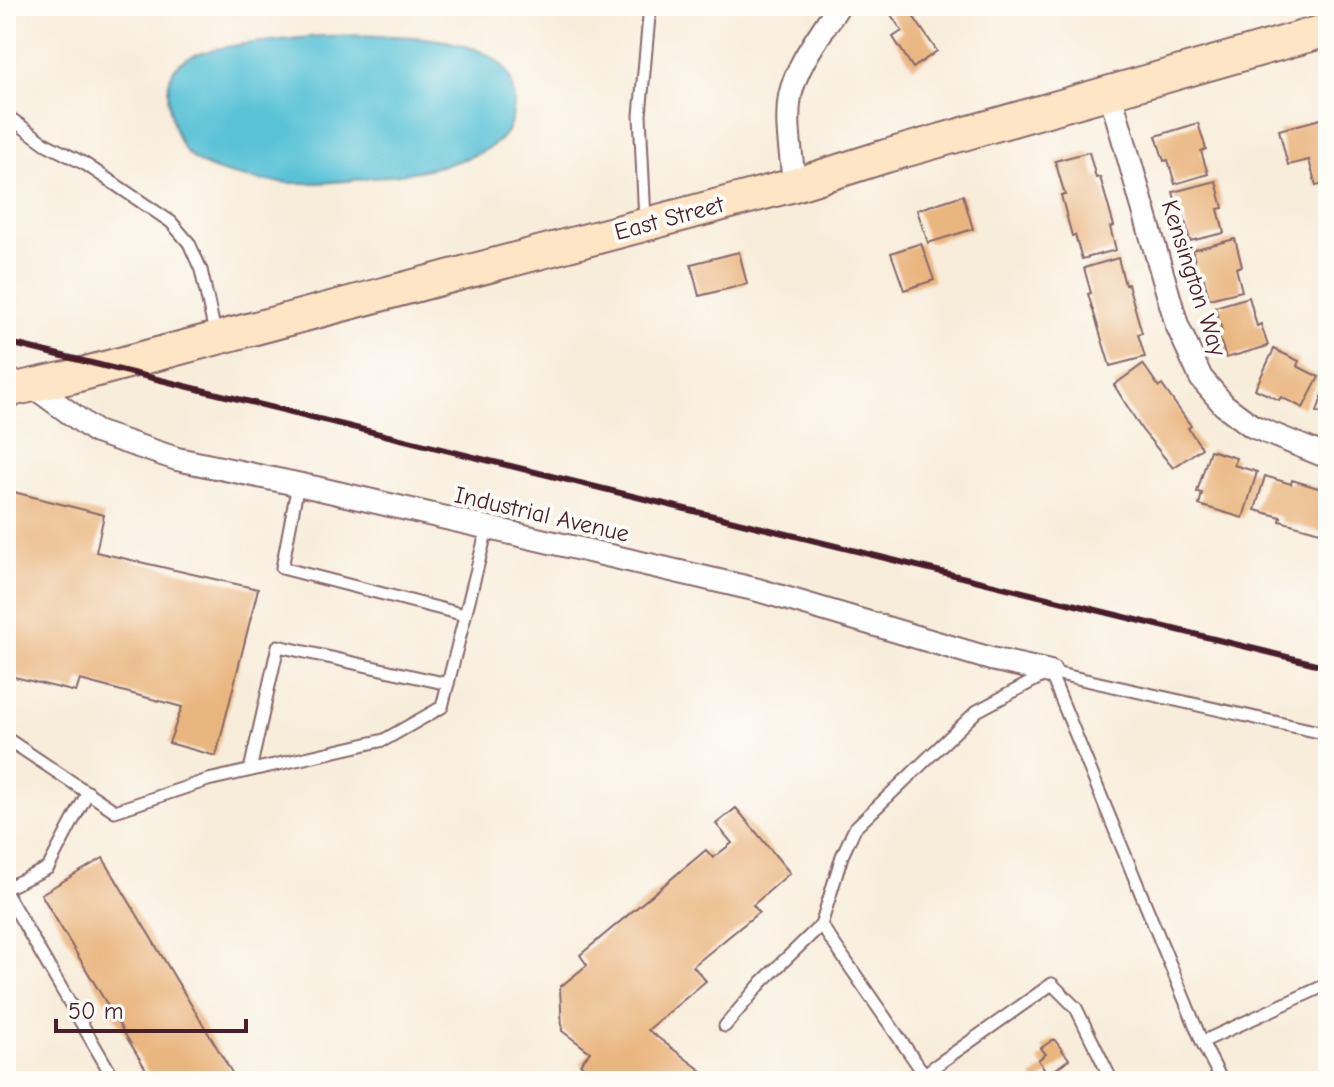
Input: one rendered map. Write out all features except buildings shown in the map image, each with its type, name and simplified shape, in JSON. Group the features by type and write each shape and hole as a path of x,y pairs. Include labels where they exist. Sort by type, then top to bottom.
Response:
{"main road":[{"name":"East Street","path":"20,389 794,185 1328,30"}],"street":[{"path":"794,185 789,111 791,96 796,77 838,6"},
{"name":"Kensington Way","path":"1110,93 1177,325 1201,378 1224,405 1252,426 1328,457"},
{"name":"Industrial Avenue","path":"20,389 88,427 127,444 177,459 758,590 991,659 1050,672"}],"lane":[{"path":"645,225 640,115 650,6"},
{"path":"6,115 46,144 85,164 171,222 189,243 201,270 216,338"},
{"path":"298,484 282,568 465,615"},
{"path":"6,738 115,811 208,780 384,740 442,707 487,529"},
{"path":"250,770 278,646 448,684"},
{"path":"1050,672 1202,1042 1222,1081"},
{"path":"725,1026 762,982 821,925 842,856 855,828 977,711 1050,672 1328,734"},
{"path":"88,792 48,868 6,890 115,1081"},
{"path":"821,925 922,1077 1052,984 1076,1008 1112,1081"},
{"path":"1202,1042 1328,984"}],"water":[{"path":"320,36 423,38 476,50 496,60 510,78 514,107 508,129 495,143 444,165 345,181 286,183 249,178 213,169 189,155 178,137 169,102 169,81 179,64 190,57 224,47"}],"railway":[{"path":"6,342 1328,667"}]}
